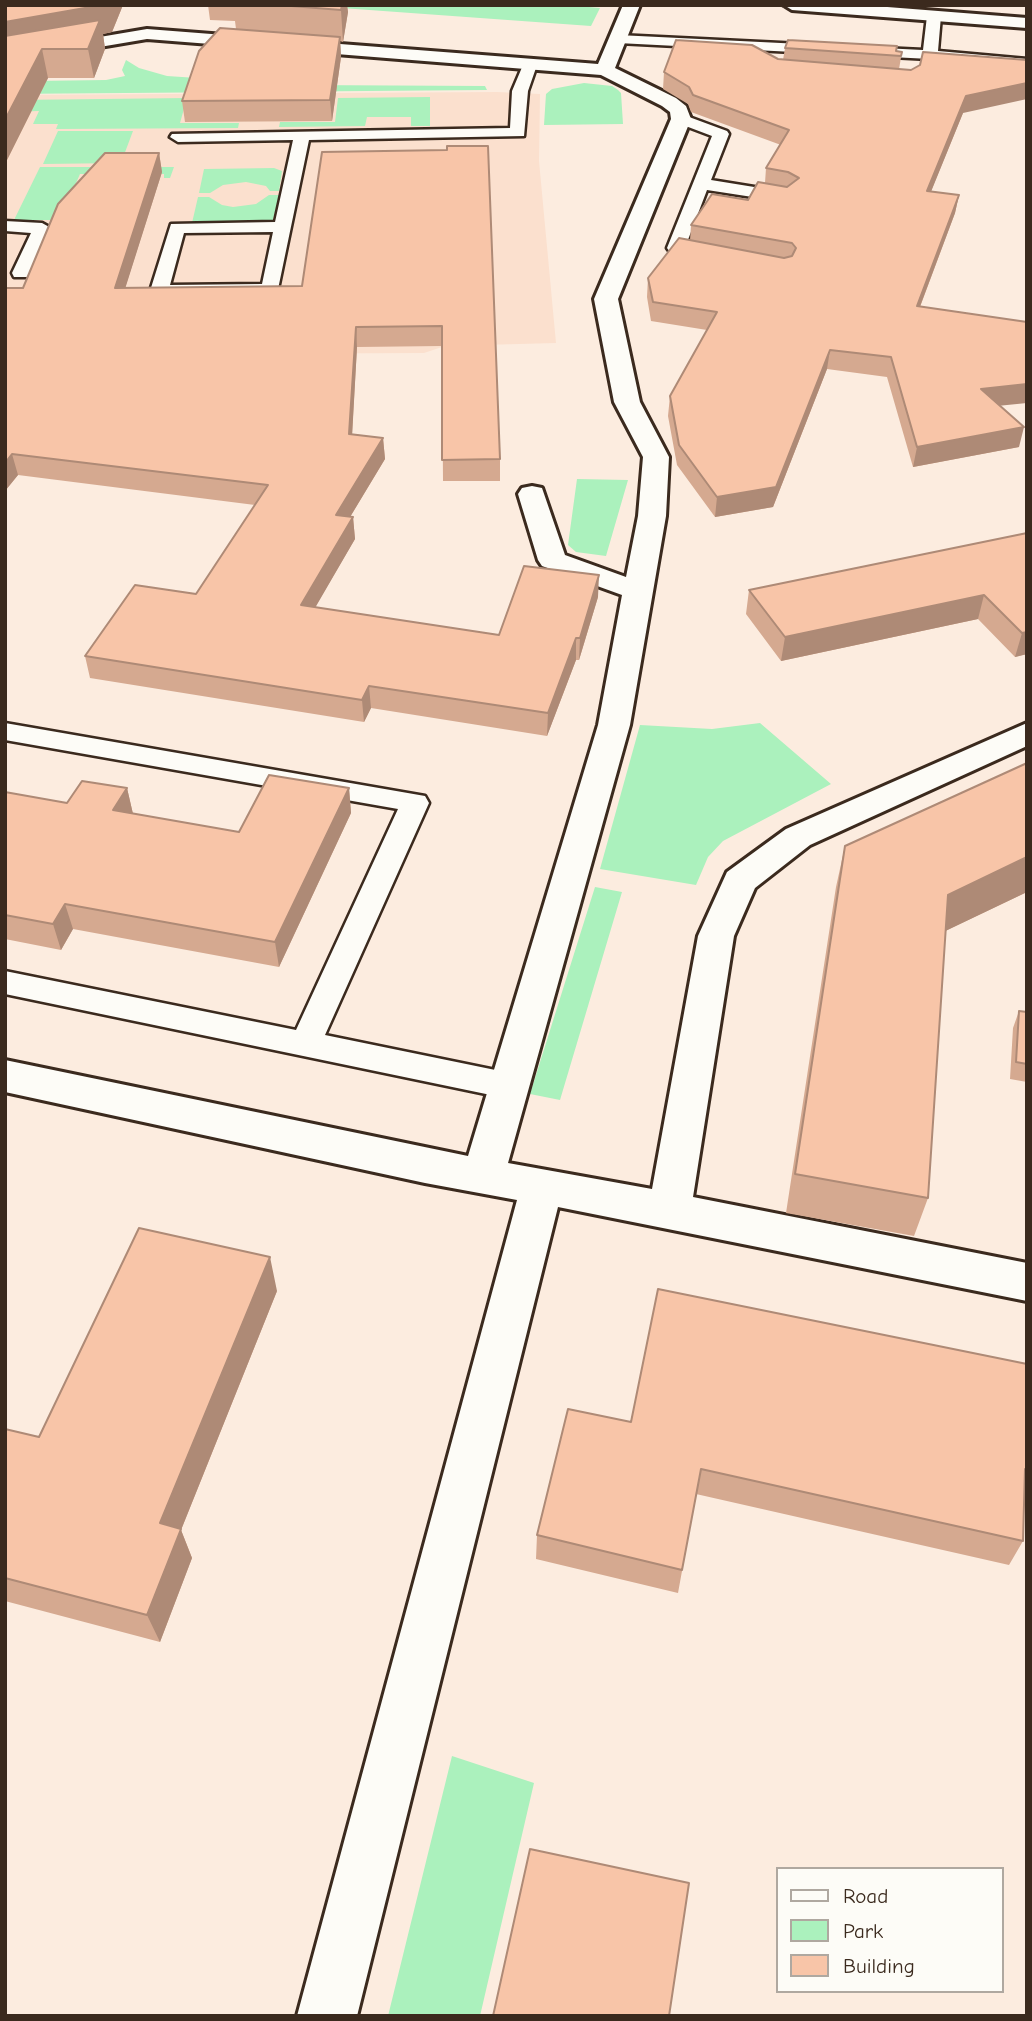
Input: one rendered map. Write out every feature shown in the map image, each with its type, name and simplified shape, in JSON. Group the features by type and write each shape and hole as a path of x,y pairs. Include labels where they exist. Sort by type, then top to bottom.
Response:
{"street":[{"path":"606,70 632,5"},
{"path":"792,5 1027,23"},
{"path":"5,58 147,34 606,70 669,102 679,110 681,119 606,299 627,402 656,457 652,516 614,725 483,1176"},
{"path":"532,494 552,560 638,591"},
{"path":"670,1210 716,936 740,881 798,837 1027,733"},
{"path":"5,1076 483,1176 670,1210 1027,1282"},
{"path":"327,2016 542,1187"}],"lane":[{"path":"930,55 934,16"},
{"path":"618,39 736,44 911,62 930,55 1027,64"},
{"path":"736,44 766,63"},
{"path":"178,137 518,133 520,91 530,65"},
{"path":"681,119 721,134 676,248 729,258"},
{"path":"283,228 177,228 159,291 270,290 283,228 302,136"},
{"path":"702,184 785,197"},
{"path":"5,226 42,229 21,273"},
{"path":"5,731 415,803 305,1044"},
{"path":"5,982 510,1086"}],"shaded area":[{"path":"540,94 539,161 556,343 445,346 424,353 5,355 5,95"}],"green space":[{"path":"300,5 567,5 600,8 591,26"},
{"path":"126,60 139,68 167,76 303,85 485,86 487,90 5,94 33,81 106,80 125,76 122,70"},
{"path":"584,83 612,86 621,93 623,124 544,125 546,94 552,89"},
{"path":"430,97 430,126 411,126 411,117 367,117 365,126 279,127 280,122 335,122 338,98"},
{"path":"187,98 180,123 239,123 238,128 56,129 58,124 33,124 39,111 8,112 14,100"},
{"path":"58,131 133,131 121,163 43,164"},
{"path":"40,167 174,167 170,178 164,178 164,174 80,174 60,220 14,220"},
{"path":"274,168 282,171 279,191 270,191 266,186 246,182 223,185 210,193 199,193 204,169"},
{"path":"269,195 279,195 273,220 263,223 192,223 198,197 209,197 222,205 233,207 256,204"},
{"path":"577,479 628,480 606,556 576,552 568,545"},
{"path":"760,723 831,784 723,841 708,857 696,885 600,869 640,725 712,729"},
{"path":"595,887 622,892 560,1100 530,1094"},
{"path":"452,1756 534,1783 480,2016 388,2016"}],"building":[{"path":"5,5 102,5 5,22"},
{"path":"279,5 342,5 341,10"},
{"path":"100,20 88,49 42,49 5,120 5,36"},
{"path":"220,28 340,37 330,100 182,101 199,51"},
{"path":"676,40 752,45 778,59 911,70 920,65 923,52 1027,60 1027,83 966,96 927,191 959,195 917,306 1027,322 1027,384 981,389 1024,427 917,447 891,357 830,350 776,487 717,497 679,445 670,396 717,312 653,302 648,278 679,238 784,258 792,256 796,248 792,243 691,225 712,194 748,200 758,182 787,187 799,178 788,172 766,168 789,130 693,95 689,87 664,72"},
{"path":"788,40 897,46 896,51 902,52 901,56 785,48"},
{"path":"447,146 488,146 500,459 442,460 442,326 356,327 349,434 383,438 336,515 353,517 301,605 499,635 524,566 599,575 580,638 576,638 548,713 369,686 362,700 85,656 135,585 196,594 268,485 12,454 5,463 5,288 23,288 58,204 105,153 159,153 115,288 302,286 322,152 447,150"},
{"path":"1027,533 1027,632 1022,633 984,595 785,637 749,590"},
{"path":"1027,763 1027,857 948,895 928,1198 795,1174 845,846"},
{"path":"269,775 349,788 275,942 65,904 53,924 5,915 5,792 67,803 82,781 127,788 113,810 239,832"},
{"path":"1019,1011 1027,1012 1027,1064 1016,1062"},
{"path":"139,1228 270,1257 160,1523 181,1529 147,1615 5,1578 5,1429 39,1437"},
{"path":"658,1289 1027,1364 1027,1469 1023,1541 701,1469 682,1570 537,1535 568,1409 631,1422"},
{"path":"530,1849 689,1883 669,2016 493,2016"}]}
